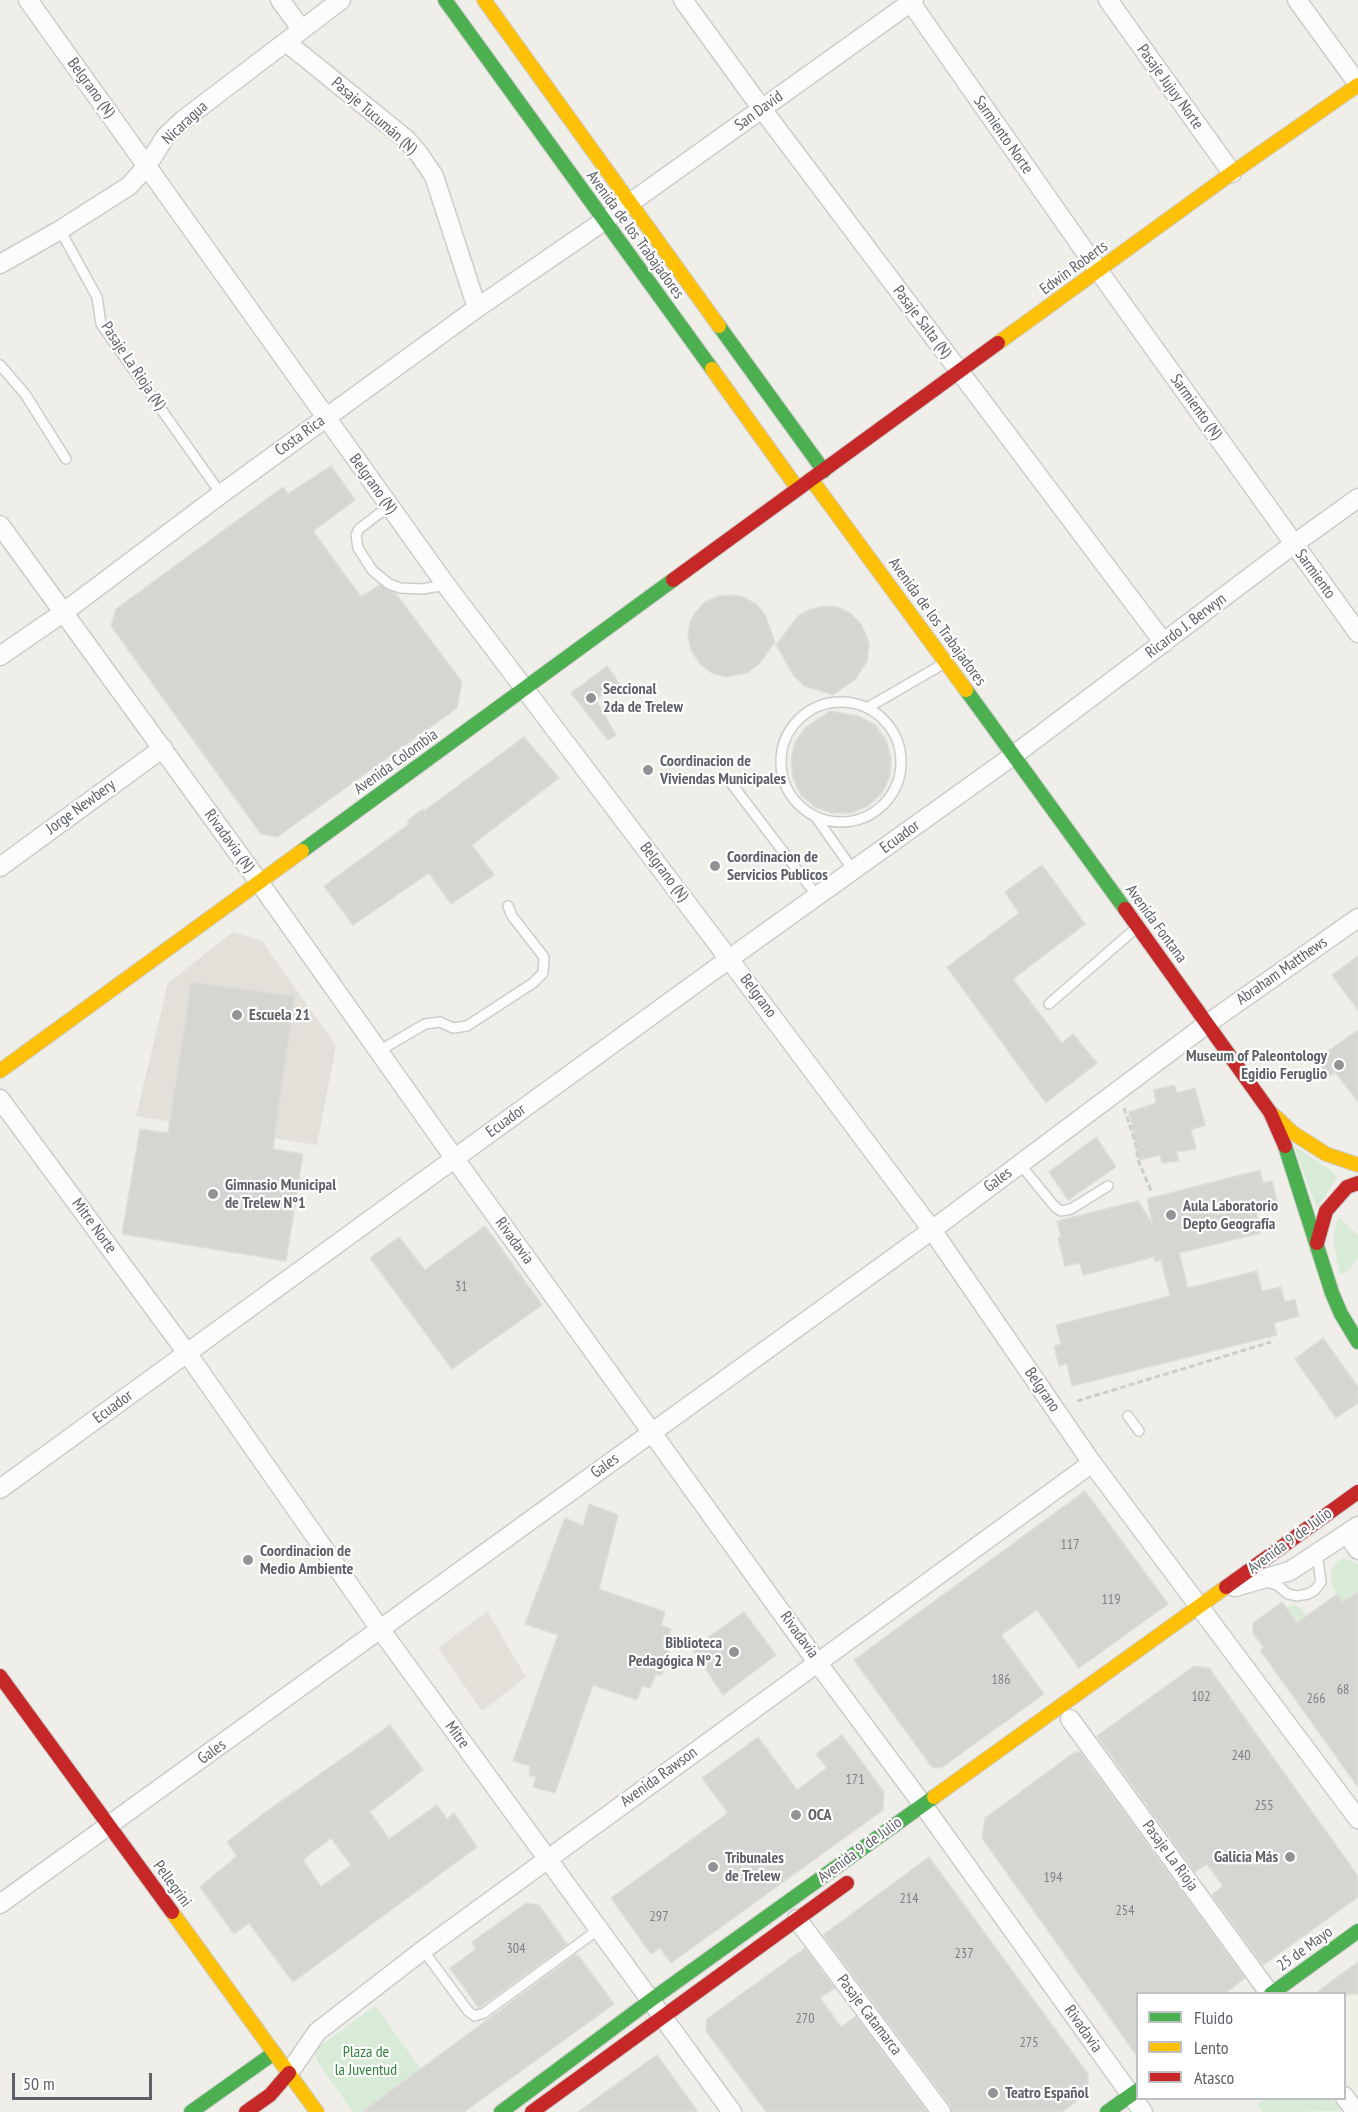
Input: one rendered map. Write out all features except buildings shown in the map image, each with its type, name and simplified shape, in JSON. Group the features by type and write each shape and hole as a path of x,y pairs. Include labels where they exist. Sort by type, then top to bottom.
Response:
{"street":[{"name":"Belgrano (N)","path":"28,0 388,506 729,958"},
{"path":"280,0 302,30"},
{"name":"Nicaragua","path":"0,264 60,230 129,186 147,166 165,136 183,120 341,0"},
{"name":"Avenida de los Trabajadores","path":"445,0 798,489"},
{"name":"Avenida de los Trabajadores","path":"484,0 824,471"},
{"name":"Pasaje Salta (N)","path":"683,0 762,109 1164,643"},
{"name":"Pasaje Jujuy Norte","path":"1108,0 1232,173"},
{"path":"1297,0 1358,84"},
{"name":"San David","path":"604,221 911,1"},
{"name":"Sarmiento Norte","path":"911,1 1098,270"},
{"name":"Pasaje Tucumán (N)","path":"285,42 406,140 419,154 434,176 477,308"},
{"name":"Edwin Roberts","path":"812,479 1358,84"},
{"name":"Costa Rica","path":"0,656 64,612 221,494 477,308 604,221"},
{"name":"Sarmiento (N)","path":"1098,270 1294,544"},
{"name":"Avenida de los Trabajadores","path":"812,479 1014,755"},
{"name":"Avenida Colombia","path":"0,1071 812,479"},
{"name":"Ricardo J. Berwyn","path":"1014,755 1358,498"},
{"name":"Rivadavia (N)","path":"0,525 259,882 454,1159"},
{"name":"Sarmiento","path":"1294,544 1358,633"},
{"name":"Jorge Newbery","path":"0,867 163,748"},
{"name":"Ecuador","path":"0,1489 729,958 1014,755"},
{"name":"Avenida Fontana","path":"1014,755 1270,1113 1286,1149 1332,1293 1341,1314 1358,1342"},
{"name":"Abraham Matthews","path":"1207,1024 1358,918"},
{"name":"Belgrano","path":"729,958 932,1230 1092,1463 1203,1617 1358,1819"},
{"name":"Gales","path":"0,1904 110,1827 932,1230 1207,1024"},
{"name":"Mitre Norte","path":"0,1099 187,1353"},
{"name":"Avenida Fontana","path":"1270,1113 1293,1133 1317,1149 1335,1158 1358,1165"},
{"name":"Rivadavia","path":"454,1159 1134,2093"},
{"path":"1317,1243 1326,1211 1347,1187 1358,1183"},
{"name":"Mitre","path":"187,1353 380,1629 732,2112"},
{"name":"Avenida Rawson","path":"246,2112 270,2095 289,2073 317,2032 423,1950 1092,1463"},
{"name":"Avenida 9 de Julio","path":"501,2112 651,2000 931,1815 1203,1617 1221,1591 1358,1492"},
{"path":"1355,1528 1358,1550"},
{"name":"Avenida 9 de Julio","path":"1221,1591 1290,1571 1355,1528"},
{"name":"Pellegrini","path":"0,1676 317,2112"},
{"name":"Pasaje La Rioja","path":"1070,1719 1270,1992"},
{"name":"Avenida 9 de Julio","path":"532,2112 861,1872"},
{"name":"Pasaje Catamarca","path":"797,1918 941,2112"},
{"name":"25 de Mayo","path":"1274,1992 1358,1931"},
{"path":"191,2112 274,2053"},
{"path":"1107,2112 1134,2093"},
{"path":"1346,2099 1356,2112"}],"lane":[{"name":"Pasaje La Rioja (N)","path":"60,230 97,297 101,324 221,494"},
{"path":"0,365 25,394 66,459"},
{"path":"388,506 358,530 356,535 358,548 372,570 388,584 400,588 422,589 446,585"},
{"path":"867,708 946,662"},
{"path":"841,702 867,708 879,715 888,725 897,743 901,762 900,776 888,800 867,816 841,822 827,821 803,809 786,788 782,776 782,749 787,736 804,715 821,706 841,702"},
{"path":"731,783 817,896"},
{"path":"815,816 853,870"},
{"path":"379,1052 425,1024 440,1022 453,1028 467,1026 533,983 543,973 544,957 512,916 508,906"},
{"path":"1049,1004 1137,927"},
{"path":"1020,1164 1055,1207 1061,1211 1071,1209 1108,1186"},
{"path":"1128,1416 1139,1431"},
{"path":"1254,1582 1277,1585 1288,1594 1296,1596 1308,1594 1315,1590 1321,1582 1317,1554"},
{"path":"423,1950 470,2015 475,2016 484,2013 599,1929"}],"path":[{"path":"1124,1108 1136,1145 1138,1160 1152,1193"},
{"path":"1077,1401 1271,1342"}],"shaded area":[{"name":"Escuela 21","path":"233,932 262,941 336,1046 317,1145 136,1116 168,983"},
{"path":"487,1611 526,1677 482,1711 438,1648"}],"green space":[{"path":"1294,1146 1332,1171 1337,1178 1317,1208"},
{"path":"1338,1217 1358,1235 1358,1258 1350,1269 1340,1275 1333,1238"},
{"path":"1344,1558 1358,1564 1358,1591 1343,1602 1332,1587 1331,1571 1335,1564"},
{"path":"1294,1605 1299,1607 1314,1626 1305,1633 1286,1608"},
{"name":"Plaza de la Juventud","path":"375,2006 421,2069 362,2112 353,2112 317,2061 315,2050"},
{"path":"1264,2100 1334,2100 1342,2111 1262,2112 1257,2105"}],"traffic: fast":[{"path":"445,0 712,369"},
{"path":"719,326 824,471"},
{"path":"302,851 673,580"},
{"path":"966,690 1125,909"},
{"path":"1285,1146 1332,1293 1341,1314 1358,1342"},
{"path":"501,2112 651,2000 934,1797"},
{"path":"1274,1992 1358,1931"},
{"path":"191,2112 274,2053"},
{"path":"1107,2112 1136,2091"}],"traffic: slow":[{"path":"484,0 719,326"},
{"path":"998,343 1232,173 1358,85"},
{"path":"712,369 798,489"},
{"path":"811,479 966,690"},
{"path":"0,1071 302,851"},
{"path":"1275,1116 1293,1133 1326,1154 1358,1165"},
{"path":"934,1797 1226,1587"},
{"path":"172,1912 317,2112"}],"traffic: jam":[{"path":"673,580 998,343"},
{"path":"1125,909 1270,1112 1285,1146"},
{"path":"1317,1243 1326,1211 1347,1187 1358,1183"},
{"path":"1226,1587 1358,1492"},
{"path":"0,1676 172,1912"},
{"path":"532,2112 847,1883"},
{"path":"246,2112 270,2095 289,2073"}],"place":[{"name":"Seccional 2da de Trelew","path":"591,698"},
{"name":"Coordinacion de Viviendas Municipales","path":"648,770"},
{"name":"Coordinacion de Servicios Publicos","path":"715,866"},
{"name":"Escuela 21","path":"237,1015"},
{"name":"Museum of Paleontology Egidio Feruglio","path":"1339,1065"},
{"name":"Gimnasio Municipal de Trelew N°1","path":"213,1194"},
{"name":"Aula Laboratorio Depto Geografía","path":"1171,1215"},
{"name":"Coordinacion de Medio Ambiente","path":"248,1560"},
{"name":"Biblioteca Pedagógica N° 2","path":"734,1652"},
{"name":"OCA","path":"796,1815"},
{"name":"Galicia Más","path":"1290,1857"},
{"name":"Tribunales de Trelew","path":"713,1867"},
{"name":"Teatro Español","path":"993,2093"}]}
